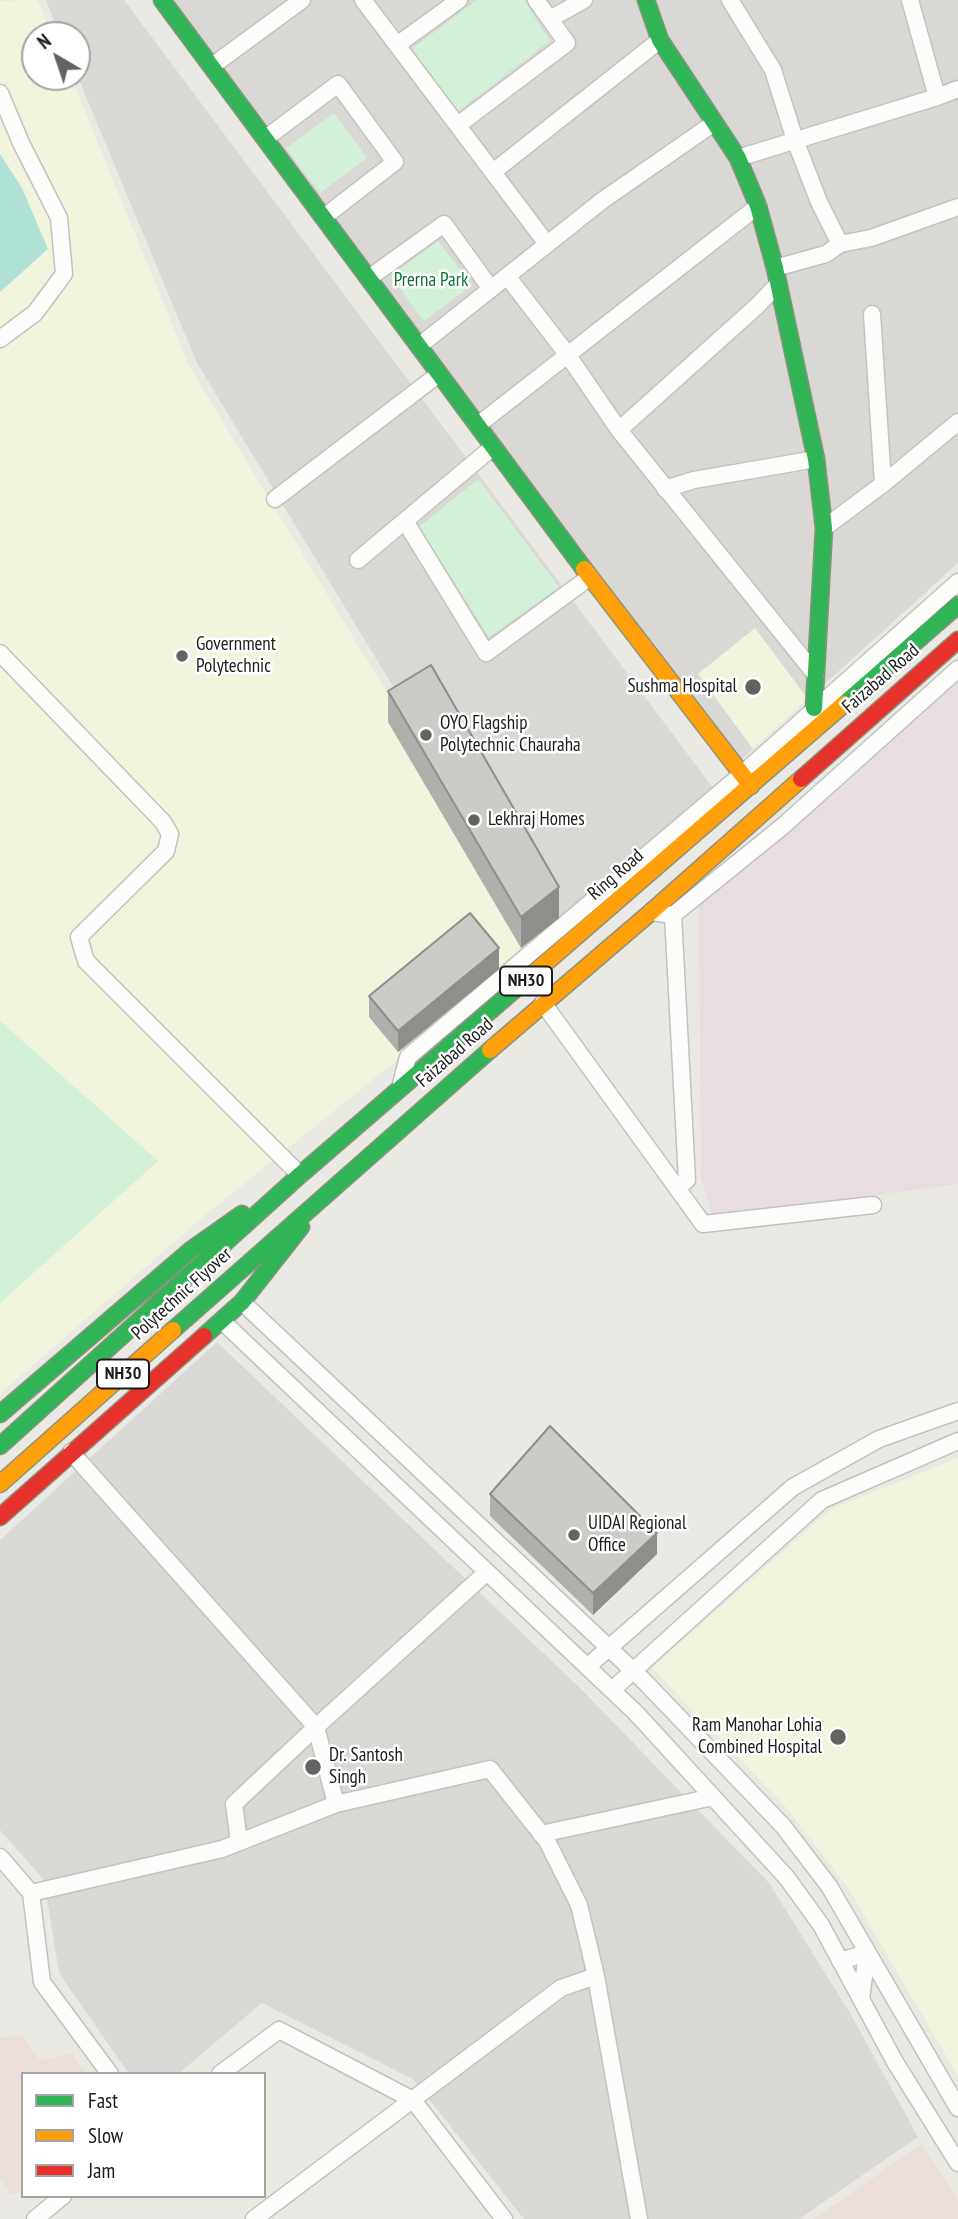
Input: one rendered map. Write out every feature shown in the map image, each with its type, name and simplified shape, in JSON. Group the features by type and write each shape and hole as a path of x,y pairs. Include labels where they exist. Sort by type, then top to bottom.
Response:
{"main road":[{"path":"162,0 590,577 746,780"},
{"path":"646,0 660,40 738,158 758,206 777,276 816,459 824,528 814,708"},
{"name":"Ring Road","path":"300,1175 746,780 958,605"},
{"name":"Faizabad Road","path":"0,1517 242,1302 329,1191 651,912 958,640"},
{"path":"768,807 783,826"},
{"path":"0,1414 191,1250 300,1175"},
{"name":"Polytechnic Flyover","path":"0,1446 300,1175"},
{"name":"Polytechnic Flyover","path":"0,1484 329,1191"}],"street":[{"path":"212,66 302,0"},
{"path":"363,0 547,244"},
{"path":"397,46 459,0"},
{"path":"458,125 567,43 536,0"},
{"path":"550,19 584,0"},
{"path":"730,0 773,70 795,140 819,202 840,244"},
{"path":"912,1 937,97"},
{"path":"494,172 660,40"},
{"path":"266,138 338,84 395,162 324,216"},
{"path":"738,158 958,89"},
{"path":"0,93 21,144 59,218 65,274 35,313 0,339"},
{"path":"419,346 603,200 714,122"},
{"path":"478,425 758,206"},
{"path":"619,430 757,306 777,276 826,254 840,244 871,238 958,207"},
{"path":"369,278 444,224 491,289"},
{"path":"507,276 567,354 619,430 816,675"},
{"path":"872,313 883,484"},
{"path":"275,499 439,373"},
{"path":"824,528 958,422"},
{"path":"358,560 493,446"},
{"path":"665,489 694,480 816,459"},
{"path":"405,521 486,653 590,577"},
{"path":"746,780 814,708 958,582"},
{"path":"0,653 163,822 170,834 166,851 79,937 86,961 300,1175"},
{"path":"651,912 673,915 783,826 958,669"},
{"path":"673,915 687,1180 677,1188"},
{"path":"544,1003 703,1224 873,1205"},
{"path":"242,1302 633,1671 783,1826 829,1886 958,2108"},
{"path":"222,1321 636,1713 787,1878 821,1925 895,2062 958,2163"},
{"path":"587,1667 793,1487 879,1439 958,1411"},
{"path":"344,1437 363,1416"},
{"path":"612,1690 822,1500 958,1441"},
{"path":"71,1452 316,1727 335,1804"},
{"path":"714,1556 733,1579"},
{"path":"239,1842 234,1804 487,1572"},
{"path":"31,1893 222,1849 335,1804 490,1769 547,1841 579,1905 596,1976 639,2219"},
{"path":"541,1834 713,1797"},
{"path":"0,1857 31,1893 42,1982 109,2072"},
{"path":"840,1961 867,1953"},
{"path":"861,1999 867,1953"},
{"path":"254,2219 561,1988 596,1976"},
{"path":"223,2072 279,2030 413,2100 505,2219"},
{"path":"35,2219 61,2198"}],"shaded area":[{"name":"Government Polytechnic","path":"37,0 47,21 21,21 21,91 77,91 189,366 539,945 203,1217 0,1394 0,1"},
{"path":"46,0 124,0 716,792 546,939 197,363 84,91 91,91 91,21 54,21"},
{"path":"158,0 958,0 958,563 741,760"},
{"path":"0,154 22,188 48,249 0,292"},
{"name":"Sushma Hospital","path":"755,628 808,699 753,749 698,674"},
{"path":"958,673 958,1184 713,1216 701,1179 699,901"},
{"path":"217,1342 581,1689 769,1883 850,2013 918,2137 799,2219 524,2219 413,2079 262,2003 180,2072 128,2072 59,1973 44,1880 0,1830 0,1540"},
{"name":"Ram Manohar Lohia Combined Hospital","path":"958,1458 958,2076 848,1888 785,1806 652,1668 831,1509"},
{"path":"21,2035 40,2060 71,2054 85,2072 21,2072 21,2192 11,2194 0,2179 0,2038"},
{"path":"922,2144 958,2200 958,2219 814,2219"}],"green space":[{"path":"477,0 524,0 550,41 458,111 412,49"},
{"path":"334,113 367,158 320,193 286,148"},
{"name":"Prerna Park","path":"438,241 472,285 424,321 391,276"},
{"path":"478,479 559,587 489,637 419,527"},
{"path":"0,1021 158,1161 0,1303"}],"building":[{"name":"Lekhraj Homes","path":"431,665 559,887 521,917 388,691"},
{"path":"470,913 499,948 398,1031 369,996"},
{"name":"UIDAI Regional Office","path":"550,1426 657,1533 593,1593 490,1494"}],"traffic: fast":[{"path":"162,0 584,569"},
{"path":"646,0 660,40 738,158 758,206 775,268 816,459 824,528 814,708"},
{"path":"844,704 958,605"},
{"path":"0,1446 300,1175 535,972"},
{"path":"173,1330 490,1050"},
{"path":"0,1414 191,1250 242,1214"},
{"path":"204,1336 242,1302 301,1227"}],"traffic: slow":[{"path":"584,569 751,786"},
{"path":"535,972 844,704"},
{"path":"490,1050 801,779"},
{"path":"0,1484 173,1330"}],"traffic: jam":[{"path":"801,779 958,640"},
{"path":"0,1517 204,1336"}],"place":[{"name":"Government Polytechnic","path":"182,656"},
{"name":"Sushma Hospital","path":"753,687"},
{"name":"OYO Flagship Polytechnic Chauraha","path":"426,735"},
{"name":"Lekhraj Homes","path":"474,820"},
{"name":"UIDAI Regional Office","path":"574,1535"},
{"name":"Ram Manohar Lohia Combined Hospital","path":"838,1737"},
{"name":"Dr. Santosh Singh","path":"313,1767"}]}
